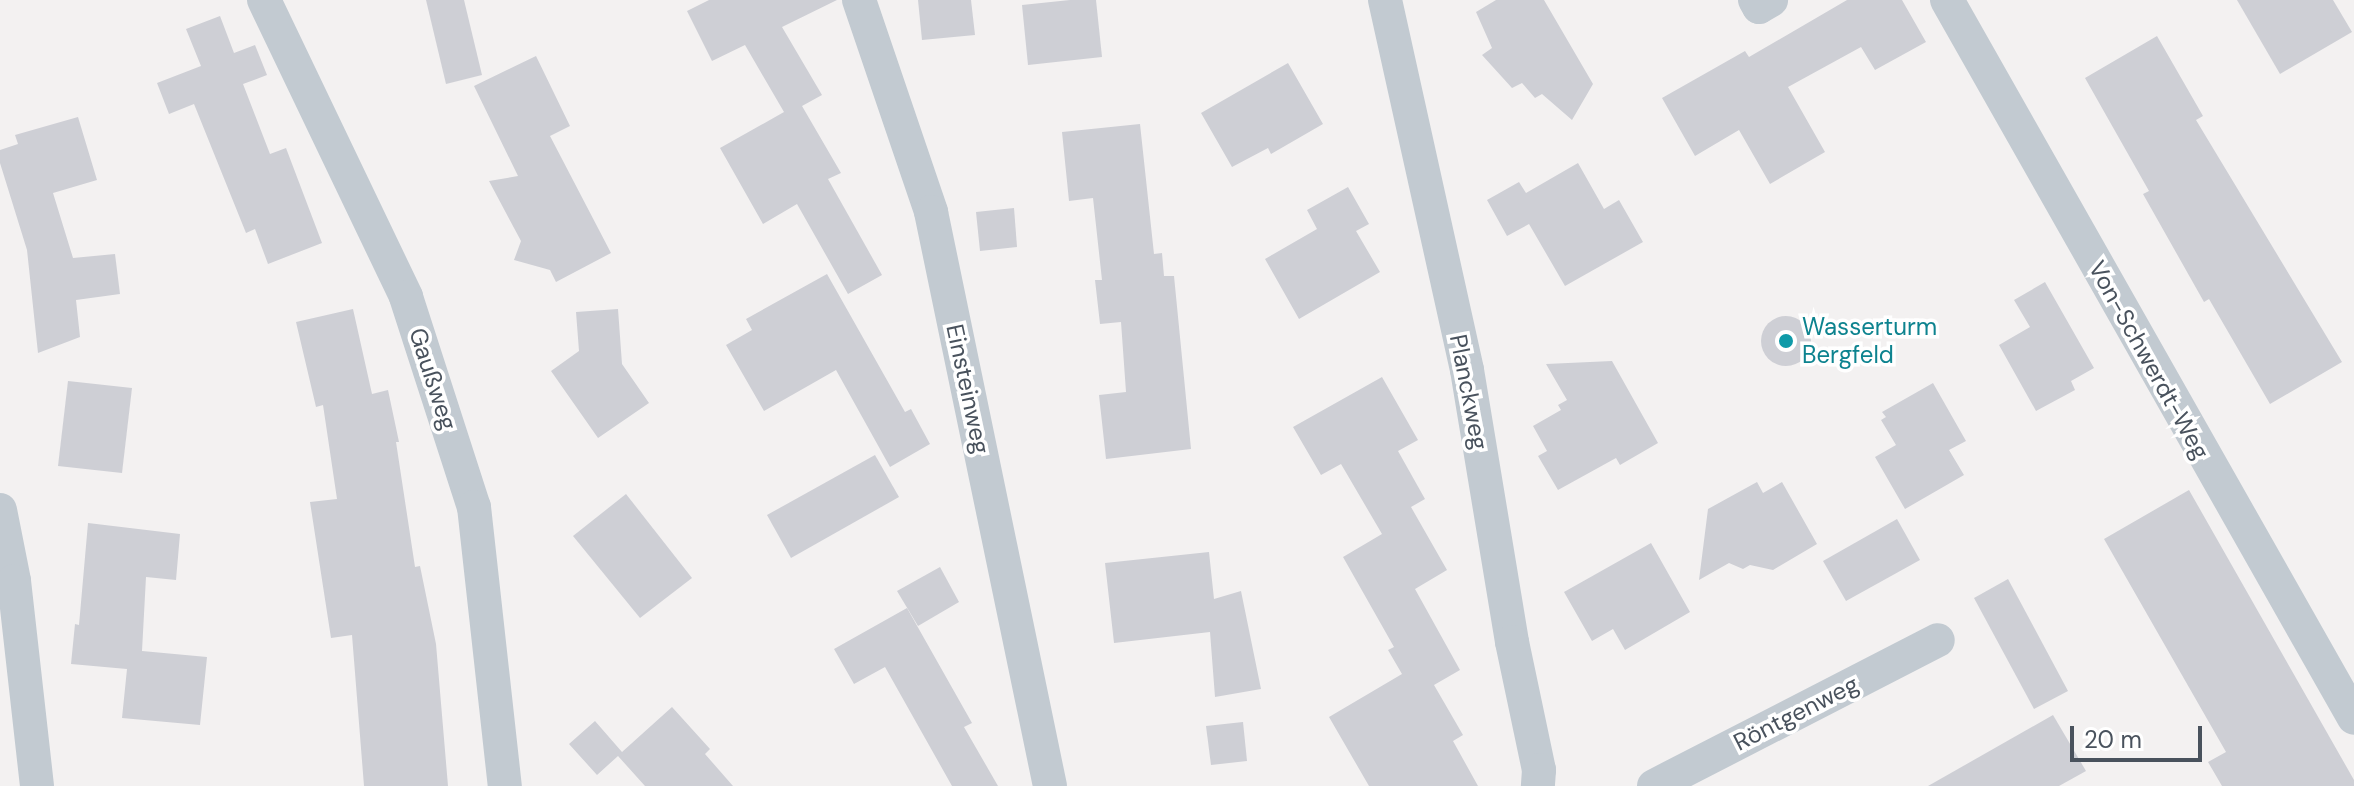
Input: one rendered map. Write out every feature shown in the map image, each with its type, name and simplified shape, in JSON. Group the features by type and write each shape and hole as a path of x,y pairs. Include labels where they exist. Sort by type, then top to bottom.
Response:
{"street":[{"name":"Gaußweg","path":"264,0 406,297 474,507 505,786"},
{"name":"Einsteinweg","path":"859,0 931,212 1050,786"},
{"name":"Planckweg","path":"1385,0 1467,370 1512,642 1539,770 1538,786"},
{"path":"1755,0 1759,7 1771,0"},
{"name":"Von-Schwerdt-Weg","path":"1947,0 2354,718"},
{"path":"0,510 14,581 37,786"},
{"name":"Röntgenweg","path":"1654,786 1938,640"}],"building":[{"path":"426,0 464,0 482,75 446,84"},
{"path":"709,0 837,0 782,27 822,95 802,106 841,173 828,179 882,275 848,294 797,204 763,224 720,148 784,112 745,45 712,61 687,11"},
{"path":"918,0 971,0 975,35 922,40"},
{"path":"1096,0 1102,57 1028,65 1022,5"},
{"path":"1496,0 1544,0 1593,84 1572,120 1542,94 1535,98 1522,83 1512,88 1482,55 1492,48 1476,12"},
{"path":"1847,0 1902,0 1926,42 1875,70 1861,47 1788,87 1825,152 1770,184 1739,130 1695,156 1662,98 1745,51 1749,57"},
{"path":"2237,0 2333,0 2352,32 2280,74"},
{"path":"220,16 234,53 255,45 267,75 243,84 270,154 286,148 322,243 268,264 255,229 246,233 194,104 169,114 157,83 201,66 186,29"},
{"path":"2157,36 2203,116 2196,120 2342,362 2270,404 2209,299 2204,302 2143,194 2149,191 2085,78"},
{"path":"536,56 570,126 550,136 611,253 556,282 550,270 514,260 521,241 489,181 518,176 474,86"},
{"path":"1288,63 1323,124 1271,154 1268,148 1232,167 1201,113"},
{"path":"78,117 97,180 53,193 73,258 115,254 120,294 76,300 80,337 38,353 27,250 0,163 0,150 18,144 15,135"},
{"path":"1140,124 1154,254 1162,253 1164,276 1174,276 1191,449 1106,459 1099,395 1126,392 1121,322 1100,324 1095,280 1102,280 1093,198 1069,201 1062,132"},
{"path":"1578,163 1604,209 1619,200 1643,242 1565,286 1529,224 1507,236 1487,200 1519,182 1526,193"},
{"path":"1348,187 1369,224 1356,231 1380,272 1299,319 1265,259 1317,229 1307,210"},
{"path":"1014,208 1017,247 980,251 976,212"},
{"path":"827,274 905,412 911,409 930,444 890,467 836,370 764,411 726,345 752,330 746,319"},
{"path":"2045,282 2094,368 2071,381 2075,390 2036,411 1999,345 2030,327 2014,300"},
{"path":"353,309 372,394 388,390 399,442 396,442 415,567 420,566 436,644 448,786 364,786 352,635 331,638 310,502 337,499 323,405 316,407 296,322"},
{"path":"618,309 622,364 649,403 598,438 551,371 579,351 576,312"},
{"name":"Wasserturm Bergfeld","path":"1786,316 1804,323 1811,341 1804,359 1786,366 1768,359 1761,341 1768,323"},
{"path":"1612,361 1658,443 1620,465 1616,458 1558,490 1538,456 1547,451 1533,426 1561,410 1558,405 1567,400 1546,364"},
{"path":"1382,377 1418,440 1398,451 1425,499 1411,507 1447,570 1415,589 1460,670 1434,685 1463,735 1453,741 1478,786 1369,786 1329,717 1402,674 1388,650 1394,647 1343,557 1382,534 1341,464 1321,475 1293,427"},
{"path":"68,381 132,388 122,473 58,466"},
{"path":"1933,383 1966,441 1949,450 1964,475 1905,509 1875,457 1896,445 1881,420 1886,417 1882,412"},
{"path":"875,455 899,497 791,558 767,515"},
{"path":"1757,482 1763,493 1782,482 1817,544 1773,570 1750,565 1743,569 1729,563 1699,580 1708,509"},
{"path":"2189,490 2354,780 2354,786 2222,786 2208,762 2226,752 2104,539"},
{"path":"626,494 692,578 640,618 573,536"},
{"path":"1897,519 1920,560 1846,601 1823,561"},
{"path":"88,523 180,534 176,580 146,577 142,651 207,657 200,725 122,718 127,669 71,664 75,624 79,625"},
{"path":"1651,543 1690,612 1625,650 1613,629 1592,641 1564,592"},
{"path":"1209,552 1214,599 1241,591 1261,689 1215,697 1210,632 1114,643 1105,563"},
{"path":"940,567 959,602 918,626 897,591"},
{"path":"2008,579 2068,691 2034,709 1974,598"},
{"path":"907,608 972,723 964,727 998,786 952,786 885,667 854,684 834,649"},
{"path":"672,707 710,749 705,754 733,786 645,786 618,756 597,775 569,744 595,721 622,752"},
{"path":"2053,715 2086,771 2059,786 1928,786"},
{"path":"1243,722 1247,761 1211,765 1206,726"}],"place":[{"name":"Wasserturm Bergfeld","path":"1786,341"}]}
